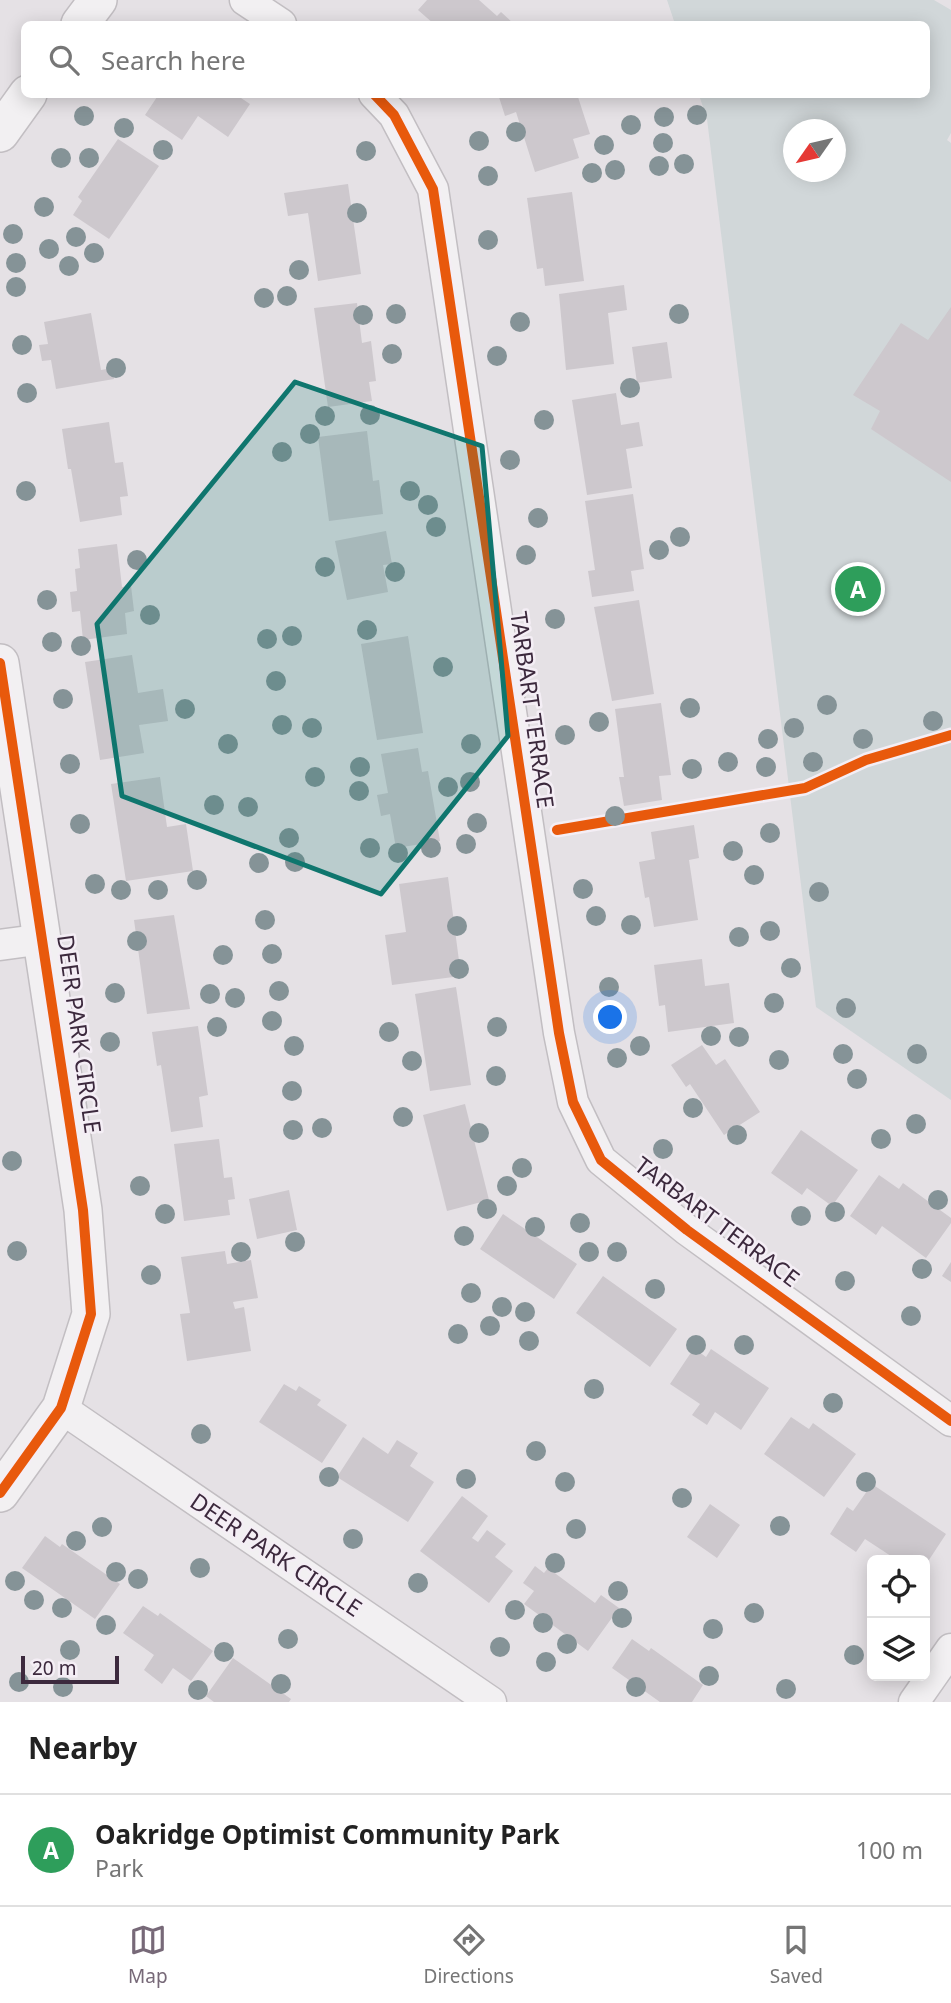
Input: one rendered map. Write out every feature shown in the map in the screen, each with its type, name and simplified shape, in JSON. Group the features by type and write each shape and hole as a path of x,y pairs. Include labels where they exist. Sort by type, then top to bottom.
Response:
{"street":[{"path":"82,21 98,0"},
{"path":"245,0 276,21"},
{"path":"0,133 25,98"},
{"name":"TARBART TERRACE","path":"378,98 394,116 433,189 559,1032 573,1102 601,1160 687,1230 951,1421"},
{"name":"DEER PARK CIRCLE","path":"0,663 83,1210 91,1314 61,1408 491,1702"},
{"path":"0,946 44,939"},
{"path":"0,1493 61,1408"},
{"path":"914,1702 951,1649"}],"highlighted area":[{"path":"295,382 482,446 508,736 381,894 122,796 97,624"}],"shaded area":[{"path":"667,0 934,0 951,10 951,133 947,140 951,143 951,1100 816,1007 707,119 700,98 930,98 930,21 674,21"}],"building":[{"path":"427,0 479,0 497,16 501,12 511,21 431,21 418,10"},
{"path":"156,98 241,98 250,104 228,137 198,116 182,140 145,115"},
{"path":"499,98 578,98 590,134 573,139 579,158 535,172 516,112 505,116"},
{"path":"118,139 159,166 109,239 73,215 82,201 78,197"},
{"path":"348,184 361,274 318,281 308,213 288,216 284,193"},
{"path":"572,192 584,281 545,286 543,268 537,269 527,198"},
{"path":"624,285 627,310 608,313 614,364 566,370 559,294"},
{"path":"357,303 362,343 371,341 376,381 369,382 372,401 328,407 314,308"},
{"path":"951,307 951,482 871,429 880,411 853,395 901,323 928,340"},
{"path":"91,313 101,370 112,368 114,379 56,389 51,360 42,361 39,345 48,344 44,322"},
{"path":"667,342 672,378 637,383 632,347"},
{"path":"616,393 621,425 639,422 643,446 626,449 632,488 587,495 572,400"},
{"path":"109,422 115,463 123,462 128,496 120,497 122,515 80,522 62,429"},
{"path":"367,431 373,481 379,480 383,514 329,521 318,437"},
{"path":"633,494 644,569 631,571 634,591 592,597 588,571 595,570 585,501"},
{"path":"386,531 392,564 383,565 388,592 347,600 335,541"},
{"path":"117,544 122,587 131,586 134,611 125,613 127,634 83,640 80,611 72,612 70,592 77,591 75,569 80,568 78,549"},
{"path":"639,600 654,694 612,701 594,607"},
{"path":"408,636 423,733 377,740 361,644"},
{"path":"132,655 138,693 163,689 168,721 139,725 144,753 100,760 85,662"},
{"path":"661,703 671,775 659,776 662,800 624,806 619,777 624,777 615,709"},
{"path":"418,748 422,772 428,771 440,841 396,848 390,814 381,816 377,795 388,793 381,754"},
{"path":"160,777 167,827 186,824 193,871 126,881 111,784"},
{"path":"694,825 699,858 689,860 698,920 654,927 649,897 645,898 639,862 655,859 651,832"},
{"path":"448,877 461,976 392,985 385,935 406,932 399,884"},
{"path":"174,915 190,1009 147,1014 134,920"},
{"path":"702,959 705,986 729,983 734,1023 668,1032 665,1005 659,1006 654,965"},
{"path":"456,987 471,1085 430,1091 415,994"},
{"path":"198,1026 208,1095 199,1097 203,1127 171,1132 161,1065 157,1066 152,1032"},
{"path":"702,1045 716,1065 725,1059 760,1112 724,1135 690,1084 686,1087 671,1065"},
{"path":"465,1104 489,1200 447,1211 423,1115"},
{"path":"801,1130 858,1170 832,1206 807,1188 802,1195 771,1173"},
{"path":"219,1139 224,1178 232,1177 235,1199 228,1200 230,1215 184,1221 174,1144"},
{"path":"879,1175 899,1189 903,1183 951,1218 951,1223 926,1258 882,1226 876,1235 850,1216"},
{"path":"289,1190 297,1230 257,1239 249,1199"},
{"path":"503,1214 577,1264 554,1299 480,1249"},
{"path":"225,1251 227,1264 251,1260 258,1298 233,1302 235,1309 244,1307 251,1351 187,1361 180,1314 190,1313 181,1257"},
{"path":"951,1262 951,1282 942,1276"},
{"path":"603,1276 677,1329 650,1367 576,1313"},
{"path":"694,1348 706,1357 711,1349 769,1388 741,1430 715,1412 707,1425 692,1415 700,1404 670,1384"},
{"path":"284,1384 296,1391 299,1386 321,1400 317,1405 347,1425 322,1463 259,1422"},
{"path":"791,1417 809,1429 813,1423 856,1454 824,1497 764,1454"},
{"path":"363,1437 388,1454 397,1440 418,1453 410,1466 434,1482 408,1522 337,1477"},
{"path":"872,1484 946,1534 930,1558 930,1555 889,1555 865,1539 856,1552 830,1534 847,1507 853,1511"},
{"path":"462,1496 488,1516 472,1538 478,1542 487,1530 506,1544 495,1557 513,1571 489,1603 420,1551"},
{"path":"710,1504 740,1525 717,1558 687,1537"},
{"path":"45,1536 60,1547 62,1544 120,1584 95,1619 22,1568"},
{"path":"535,1566 544,1573 548,1568 595,1603 601,1595 619,1608 588,1651 524,1604 534,1591 523,1583"},
{"path":"143,1606 158,1616 160,1613 213,1651 191,1681 173,1668 162,1684 144,1670 154,1655 123,1633"},
{"path":"632,1639 649,1651 651,1648 703,1685 692,1702 660,1702 612,1668"},
{"path":"233,1658 291,1699 289,1702 214,1702 206,1696"}],"cycle path":[{"path":"378,98 394,115 433,189 559,1033 573,1102 601,1160 687,1230 951,1421"},
{"path":"0,663 83,1210 91,1314 61,1408 0,1493"},
{"path":"557,830 805,788 866,760 951,735"}],"place":[{"name":"Oakridge Optimist Community Park","path":"858,589"}]}
